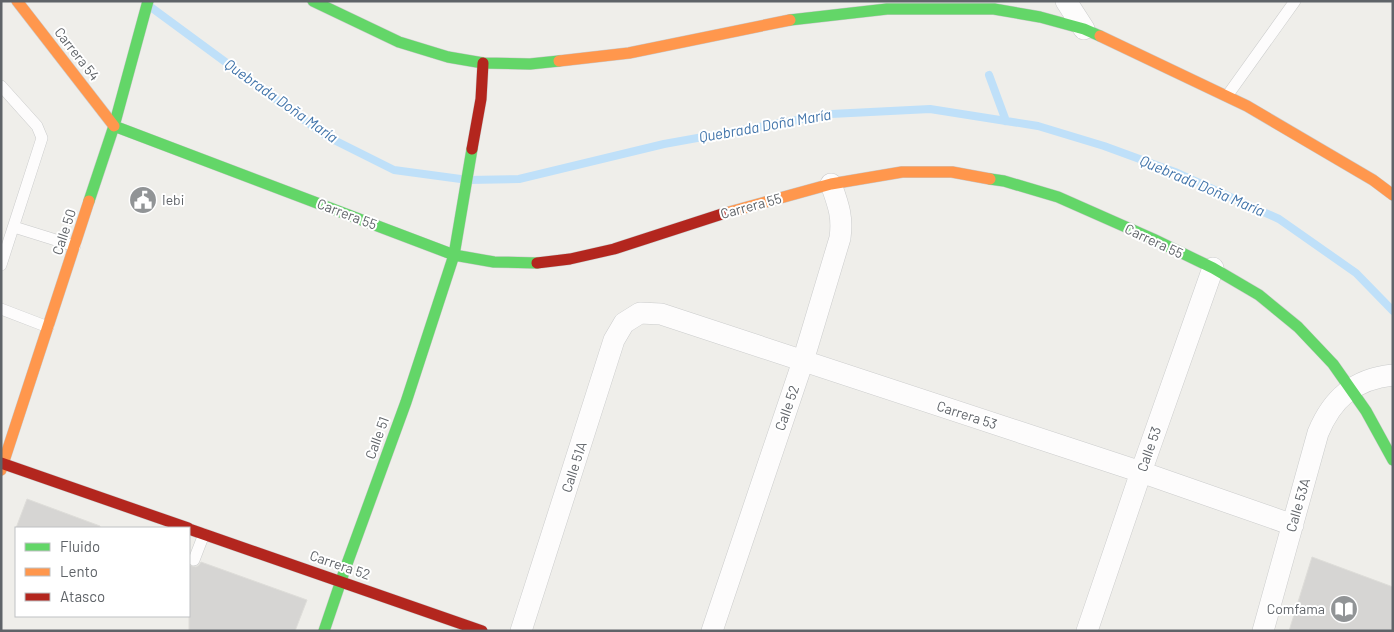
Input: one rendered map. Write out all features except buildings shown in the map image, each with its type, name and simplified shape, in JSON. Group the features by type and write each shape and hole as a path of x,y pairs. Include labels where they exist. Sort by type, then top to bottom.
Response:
{"street":[{"name":"Carrera 54","path":"17,1 114,126"},
{"name":"Calle 50","path":"2,466 114,126 148,1"},
{"path":"313,1 399,42 448,57 483,63 530,64 629,53 797,19 887,9 994,9 1040,17 1084,29 1248,106 1373,180 1393,195"},
{"path":"1066,1 1084,29"},
{"name":"Calle 51","path":"324,631 406,402 454,255 481,99 483,63"},
{"name":"Carrera 55","path":"114,126 454,255 494,262 533,264 570,259 614,249 741,208 831,184 902,172 952,172 1004,181 1058,197 1153,239 1213,268 1258,295 1298,327 1333,364 1366,411 1393,460"},
{"name":"Calle 52","path":"712,631 803,361 840,238 842,224 839,206 831,184"},
{"name":"Calle 53","path":"1087,631 1213,268"},
{"name":"Carrera 53","path":"640,313 660,314 1141,472 1293,525"},
{"name":"Calle 51A","path":"522,631 614,340 624,323 640,313"},
{"path":"1350,388 1376,377 1389,375"},
{"name":"Calle 53A","path":"1263,631 1318,434 1325,417 1350,388"},
{"name":"Carrera 52","path":"2,466 185,527"},
{"name":"Carrera 52","path":"190,529 482,631"}],"lane":[{"path":"1227,96 1295,1"},
{"path":"1,86 37,126 42,138 1,265"},
{"path":"14,228 75,246"},
{"path":"1,309 48,327"},
{"path":"194,560 204,534"}],"waterway":[{"name":"Quebrada Doña María","path":"152,8 326,136 394,170 468,180 519,179 664,144 831,114 930,109 1038,126 1104,146 1175,172 1279,219 1356,273 1393,311"},
{"path":"989,75 1006,121"}],"traffic: fast":[{"path":"89,201 114,126 148,1"},
{"path":"313,1 399,42 448,57 483,63 530,64 559,61"},
{"path":"790,20 887,9 994,9 1040,17 1084,29 1100,36"},
{"path":"114,126 454,255 494,262 537,263"},
{"path":"324,631 406,402 454,255 472,149"},
{"path":"990,179 1004,181 1058,197 1213,268 1259,295 1298,327 1333,364 1366,411 1393,460"}],"traffic: slow":[{"path":"17,1 114,126"},
{"path":"559,61 629,53 790,20"},
{"path":"1100,36 1247,106 1373,180 1393,195"},
{"path":"722,214 831,184 902,172 952,172 990,179"},
{"path":"1,470 89,201"}],"traffic: jam":[{"path":"472,149 481,99 483,63"},
{"path":"537,263 570,259 614,249 722,214"},
{"path":"1,463 185,527"},
{"path":"190,529 482,631"}],"place":[{"name":"Iebi","path":"143,200"},
{"name":"Comfama","path":"1344,609"}]}
